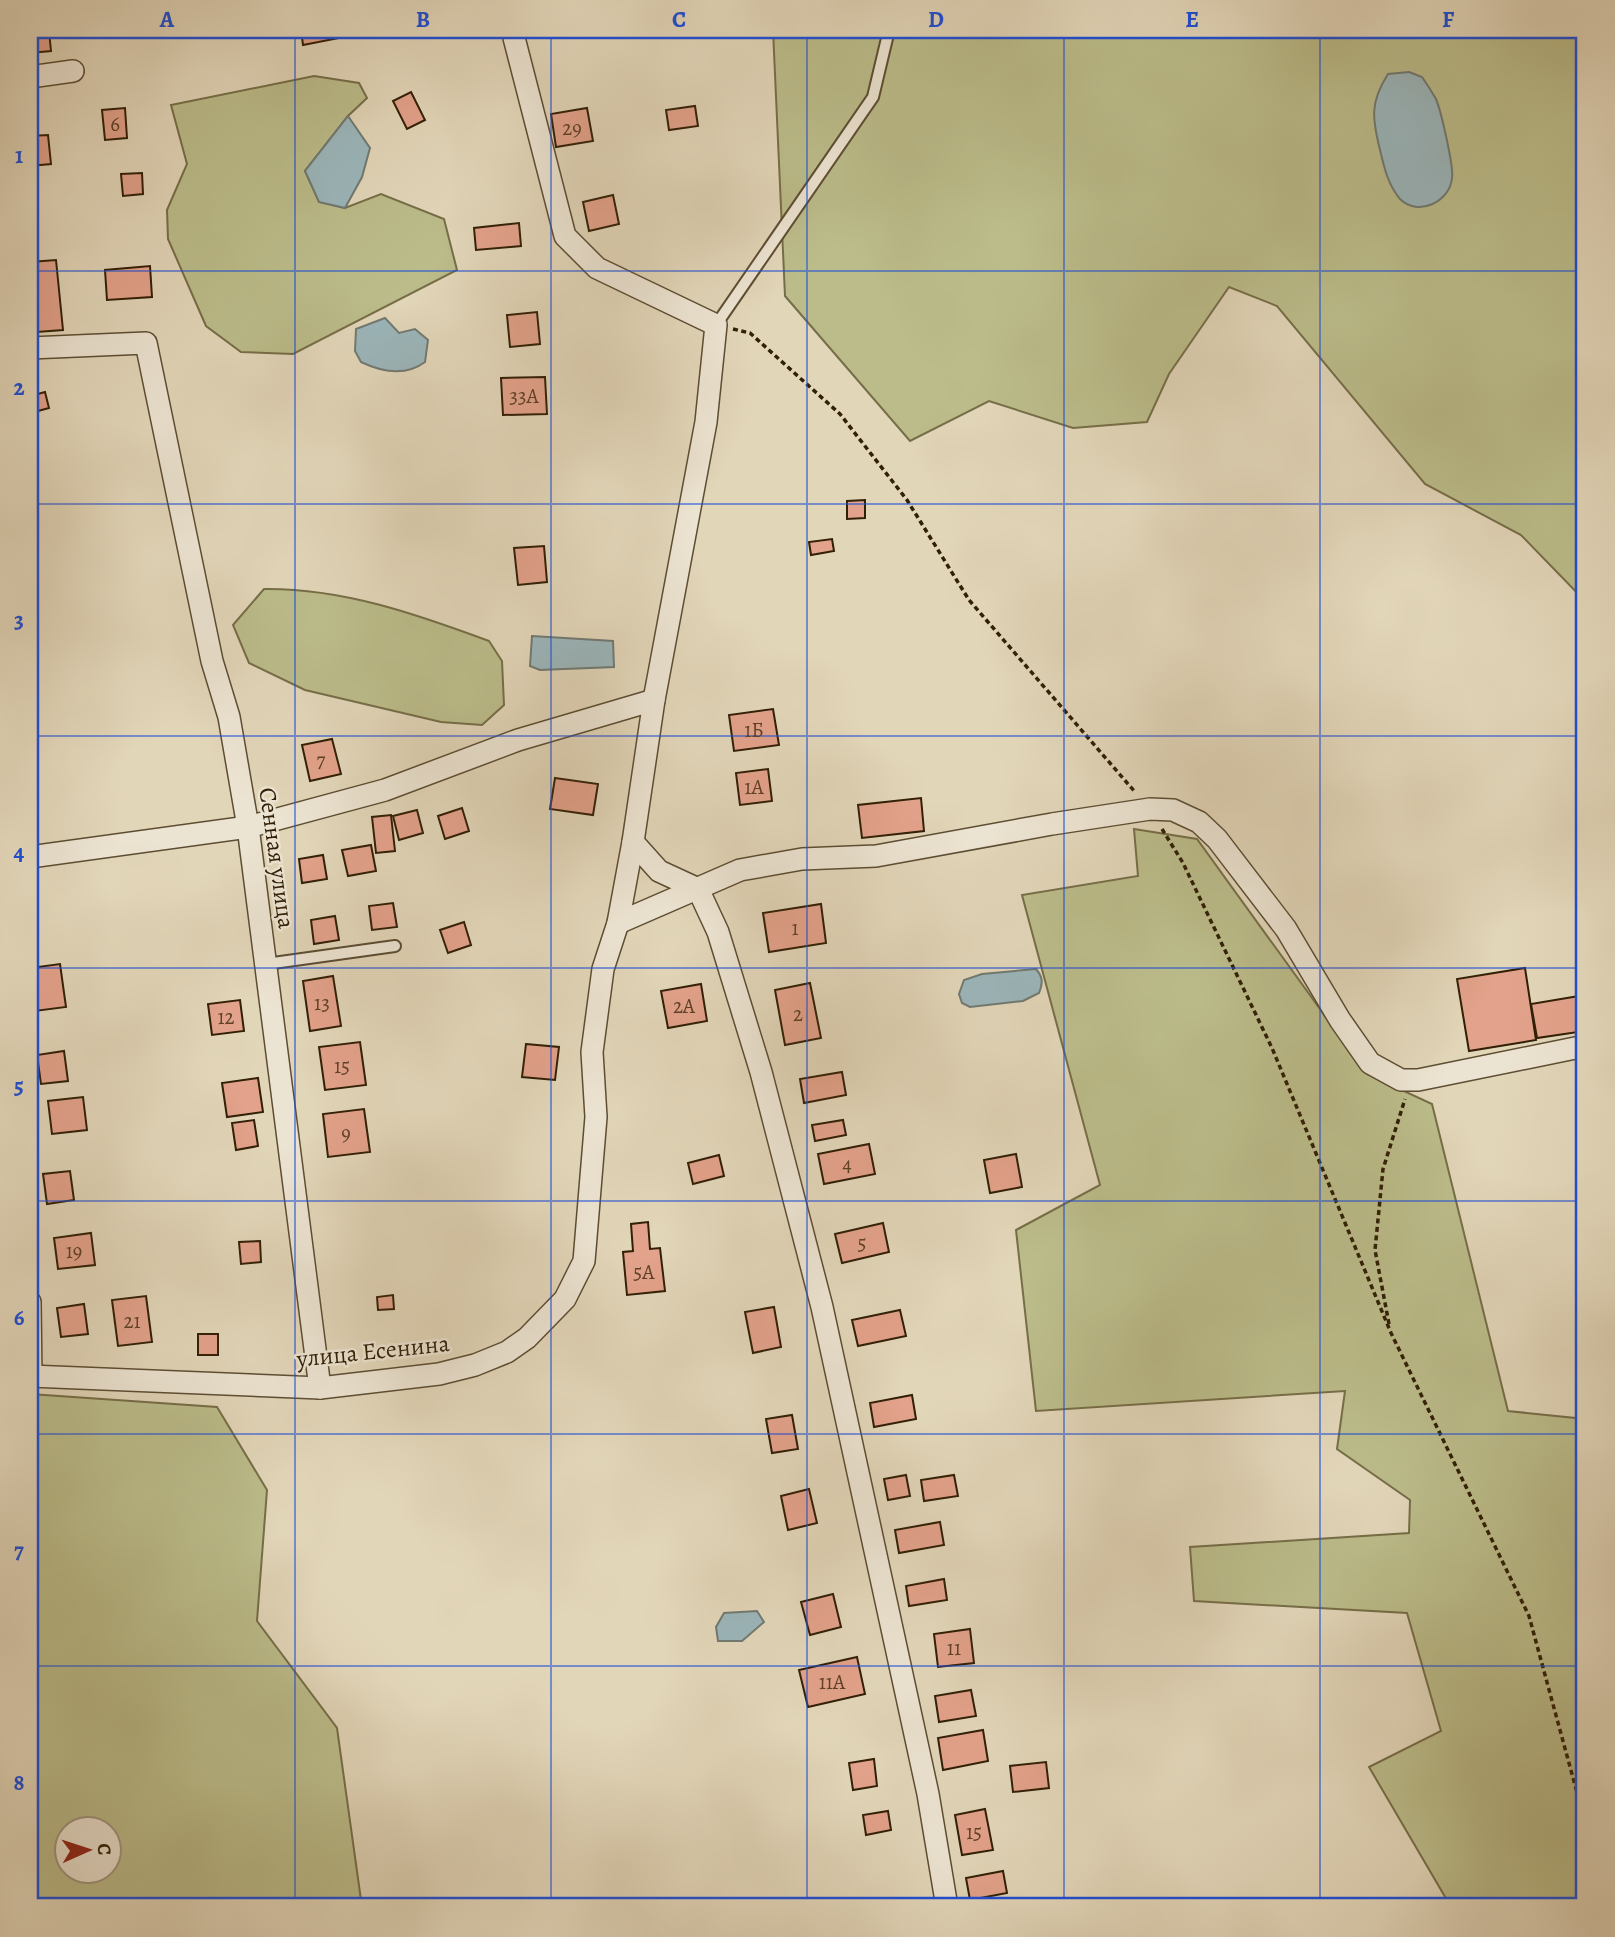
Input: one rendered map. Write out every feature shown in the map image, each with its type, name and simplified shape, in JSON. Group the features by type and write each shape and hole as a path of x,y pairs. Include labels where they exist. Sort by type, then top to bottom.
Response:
{"street":[{"path":"512,30 565,236 597,268 716,325"},
{"path":"30,77 73,71"},
{"name":"улица Есенина","path":"31,1376 320,1388 439,1374 475,1366 527,1338 565,1299 584,1261 596,1117 592,1052 603,969 618,923 633,842 654,700 706,422 716,325"},
{"name":"Сенная улица","path":"30,348 146,343 212,661 229,717 248,827 320,1388"},
{"path":"30,858 248,827 385,790 517,740 654,700"},
{"path":"618,923 740,870 802,859 876,856 1150,809 1173,810 1199,822 1217,839 1286,929 1340,1020 1370,1063 1401,1080 1418,1080 1585,1046"},
{"path":"633,842 659,871 698,889 718,932 761,1072 822,1307 928,1794 947,1907"},
{"path":"30,1302 31,1376"}],"lane":[{"path":"716,325 873,97 888,30"},
{"path":"265,964 395,946"}],"path":[{"path":"716,325 750,333 840,414 906,500 969,600 1150,809 1183,863 1272,1048 1391,1333 1529,1616 1585,1822"},
{"path":"1391,1333 1375,1250 1383,1169 1400,1107 1418,1080"}],"green space":[{"path":"773,30 1585,30 1585,601 1521,535 1425,484 1277,306 1229,287 1169,374 1147,422 1073,428 989,401 910,441 785,296"},
{"path":"314,76 359,83 367,98 348,116 305,171 319,202 345,208 381,194 444,219 457,270 293,354 241,352 206,326 168,239 167,210 187,164 171,105"},
{"path":"264,589 322,593 378,604 489,641 502,661 504,705 482,725 441,722 305,690 249,663 233,625"},
{"path":"1134,829 1197,839 1367,1074 1432,1104 1508,1411 1585,1419 1585,1907 1451,1907 1369,1767 1441,1731 1407,1613 1194,1601 1190,1547 1409,1533 1410,1500 1337,1449 1345,1391 1036,1411 1016,1230 1100,1185 1022,895 1138,876"},
{"path":"30,1394 217,1407 267,1490 257,1621 337,1728 362,1907 30,1907"}],"water":[{"path":"1409,72 1422,77 1436,99 1447,139 1452,172 1446,194 1424,207 1407,204 1392,188 1383,163 1374,119 1375,102 1388,74"},
{"path":"348,116 370,148 362,177 345,208 319,202 305,171"},
{"path":"385,318 399,333 415,329 428,340 425,362 410,370 393,371 361,362 355,351 356,329"},
{"path":"532,636 613,641 614,667 540,670 530,666"},
{"path":"1036,969 1042,980 1039,993 1023,1001 970,1007 962,1003 959,994 964,980 982,974"},
{"path":"757,1611 764,1622 742,1641 718,1641 716,1627 724,1613"}],"building":[{"path":"301,30 338,30 339,38 303,45"},
{"path":"49,31 51,51 30,53 30,33"},
{"path":"411,92 425,120 407,129 393,101"},
{"path":"695,106 698,126 669,130 666,110"},
{"path":"125,108 127,138 105,140 102,110"},
{"path":"587,108 593,141 556,147 551,114"},
{"path":"48,135 51,164 30,166 30,136"},
{"path":"142,173 143,194 123,196 121,174"},
{"path":"613,195 619,224 589,231 583,202"},
{"path":"519,223 521,246 476,250 474,228"},
{"path":"56,260 63,330 37,332 30,262"},
{"path":"150,266 152,297 107,300 105,270"},
{"path":"537,312 540,344 510,347 507,315"},
{"path":"545,377 547,414 503,415 501,378"},
{"path":"45,392 49,408 38,411 34,395"},
{"path":"865,500 865,518 847,519 847,501"},
{"path":"832,539 834,551 811,555 809,542"},
{"path":"544,546 547,582 518,585 514,548"},
{"path":"773,709 779,745 734,751 729,715"},
{"path":"332,739 341,774 310,781 302,745"},
{"path":"768,769 772,801 740,805 736,773"},
{"path":"555,778 598,784 593,815 550,809"},
{"path":"921,798 924,831 862,838 858,805"},
{"path":"462,808 469,831 445,839 438,816"},
{"path":"417,810 423,833 399,840 393,816"},
{"path":"391,815 395,851 376,853 372,817"},
{"path":"371,845 376,871 348,876 342,850"},
{"path":"323,855 327,879 302,883 299,859"},
{"path":"35,887 37,914 30,915 30,888"},
{"path":"393,903 397,927 372,930 369,906"},
{"path":"821,904 826,943 769,952 763,913"},
{"path":"335,916 339,940 314,944 311,920"},
{"path":"464,922 471,945 448,953 440,930"},
{"path":"60,964 66,1007 35,1011 30,968"},
{"path":"1525,968 1536,1040 1469,1051 1457,979"},
{"path":"333,976 341,1026 310,1031 303,981"},
{"path":"810,983 821,1038 785,1045 775,990"},
{"path":"701,984 707,1021 668,1028 661,991"},
{"path":"1585,995 1585,1031 1537,1038 1531,1004"},
{"path":"240,1000 244,1031 212,1035 208,1004"},
{"path":"360,1042 366,1085 325,1090 319,1047"},
{"path":"526,1044 559,1047 555,1080 522,1077"},
{"path":"64,1051 68,1081 41,1084 37,1055"},
{"path":"842,1072 846,1095 804,1103 800,1079"},
{"path":"258,1078 263,1112 227,1117 222,1083"},
{"path":"83,1097 87,1130 52,1134 48,1101"},
{"path":"364,1109 370,1152 328,1157 323,1114"},
{"path":"254,1120 258,1146 236,1150 232,1123"},
{"path":"843,1120 846,1135 815,1141 812,1125"},
{"path":"869,1144 875,1174 824,1184 818,1154"},
{"path":"1016,1154 1022,1187 990,1193 984,1160"},
{"path":"719,1155 724,1176 693,1184 688,1163"},
{"path":"70,1171 74,1200 47,1204 43,1174"},
{"path":"648,1222 650,1249 660,1248 665,1291 627,1295 623,1252 633,1251 631,1224"},
{"path":"883,1223 889,1252 842,1263 835,1234"},
{"path":"91,1233 95,1265 58,1269 54,1238"},
{"path":"260,1241 261,1262 241,1264 239,1242"},
{"path":"393,1295 394,1309 378,1310 377,1297"},
{"path":"146,1296 152,1342 118,1346 112,1300"},
{"path":"84,1304 88,1334 61,1337 57,1308"},
{"path":"774,1307 781,1347 753,1353 745,1312"},
{"path":"900,1310 906,1336 858,1346 852,1320"},
{"path":"198,1334 218,1334 218,1355 198,1355"},
{"path":"912,1395 916,1419 874,1427 870,1403"},
{"path":"792,1415 798,1449 772,1453 766,1419"},
{"path":"906,1475 910,1496 888,1500 884,1479"},
{"path":"954,1475 958,1496 924,1501 921,1480"},
{"path":"809,1489 817,1523 788,1530 781,1496"},
{"path":"940,1522 944,1545 899,1553 895,1530"},
{"path":"944,1579 947,1600 909,1606 906,1586"},
{"path":"833,1594 841,1627 810,1635 801,1602"},
{"path":"970,1629 974,1663 938,1667 934,1634"},
{"path":"857,1657 865,1694 808,1707 799,1670"},
{"path":"971,1690 976,1716 939,1722 935,1696"},
{"path":"983,1730 988,1761 943,1770 938,1738"},
{"path":"874,1759 877,1786 853,1790 849,1763"},
{"path":"1046,1762 1049,1788 1013,1792 1010,1766"},
{"path":"985,1809 993,1850 962,1855 955,1815"},
{"path":"888,1811 891,1830 866,1835 863,1815"},
{"path":"1003,1871 1007,1893 970,1900 966,1878"}]}
